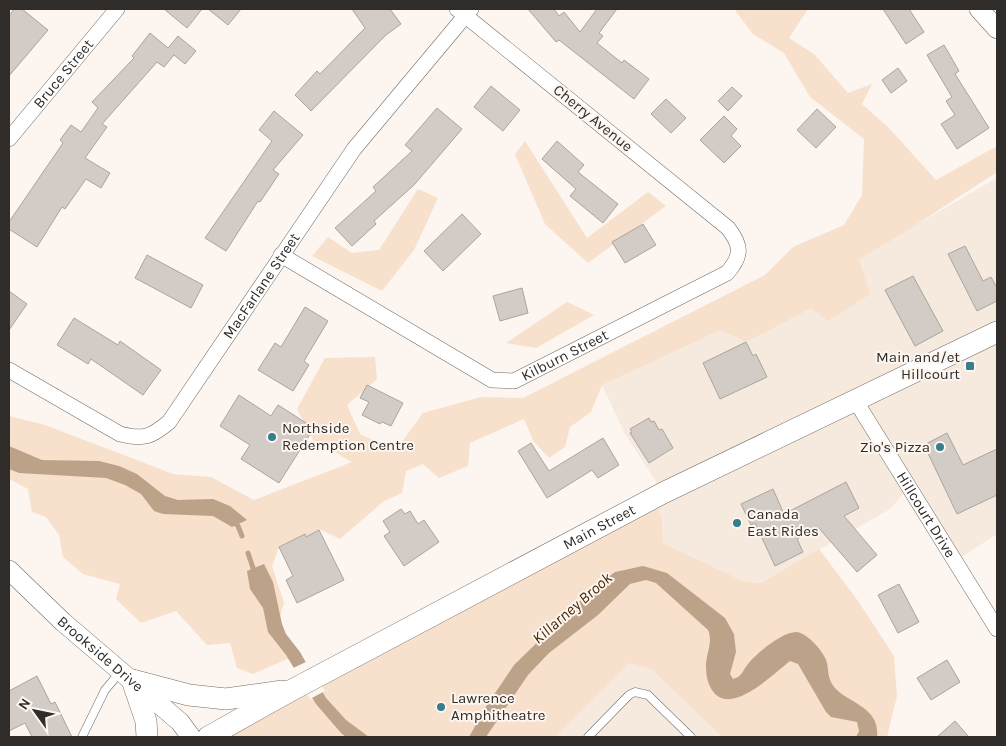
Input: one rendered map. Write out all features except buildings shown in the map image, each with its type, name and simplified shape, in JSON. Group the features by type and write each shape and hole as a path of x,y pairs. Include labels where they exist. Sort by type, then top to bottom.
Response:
{"main road":[{"name":"Main Street","path":"208,737 292,690 663,493 997,332"},
{"path":"127,675 189,696 226,699 292,690"},
{"path":"127,675 146,721 146,737"}],"street":[{"name":"Bruce Street","path":"9,139 118,9"},
{"path":"980,9 997,29"},
{"name":"Cherry Avenue","path":"464,11 728,228"},
{"name":"MacFarlane Street","path":"9,370 120,434 138,439 155,434 169,422 354,149 464,11"},
{"name":"Kilburn Street","path":"281,255 492,380 514,381 727,273 736,263 739,251 736,238 728,228"},
{"name":"Hillcourt Drive","path":"855,400 997,629"},
{"name":"Brookside Drive","path":"13,580 127,675 180,722 191,737"}],"lane":[{"path":"82,737 105,690 127,675"},
{"path":"588,737 629,695 635,692 648,695 691,737"}],"shaded area":[{"path":"734,9 808,9 789,38 814,54 848,93 872,84 862,104 888,127 936,180 997,146 997,172 905,232 859,259 870,294 828,321 811,308 746,342 721,330 602,385 591,412 570,427 565,447 549,458 534,442 524,419 470,443 468,466 439,478 423,464 406,471 402,493 384,501 340,539 321,530 306,537 305,534 279,547 272,566 284,603 276,630 294,656 253,674 237,668 230,643 207,645 176,611 141,623 116,599 120,584 83,574 63,557 59,535 46,517 32,512 28,489 9,479 9,416 45,425 173,474 211,477 254,500 352,462 313,440 297,409 325,358 375,357 377,379 347,405 360,434 396,450 423,413 481,397 523,398 765,275 793,247 844,225 862,195 864,139 810,97 784,53 753,34"},
{"path":"525,141 587,238 648,192 666,206 588,263 545,224 515,154"},
{"path":"997,178 997,534 955,561 909,487 890,509 761,583 745,582 663,543 662,520 655,497 663,492 625,434 602,385 784,301"},
{"path":"418,189 438,198 414,250 382,291 312,256 328,237 352,253 379,250"},
{"path":"567,302 594,315 536,348 506,343"},
{"path":"9,446 42,460 99,461 119,466 137,474 165,496 178,500 213,499 230,506 247,520 232,527 213,516 163,514 154,511 141,494 125,485 106,478 19,473 9,469"},
{"path":"655,497 662,520 663,543 745,582 761,583 819,549 858,601 894,656 897,696 887,737 722,737 651,669 630,663 555,737 208,737"},
{"path":"264,564 273,582 286,634 300,652 326,698 346,720 369,737 346,737 341,733 316,704 286,655 268,632 263,608 250,589 247,571"},
{"path":"643,566 667,573 725,618 734,634 736,652 730,674 733,679 740,675 757,654 777,639 796,632 805,635 815,644 826,659 832,685 865,709 875,720 877,737 856,737 859,731 857,722 831,717 826,712 798,664 790,661 763,683 740,697 729,699 720,697 712,690 707,678 706,664 710,638 708,630 656,583 646,580 630,584 598,615 549,653 528,675 486,737 469,737 487,705 514,665 591,590 615,572"},
{"path":"630,663 651,669 722,737 555,737"}],"pier":[{"path":"308,661 325,691 310,699 291,669"}],"waterway":[{"name":"Killarney Brook","path":"234,522 242,536"},
{"name":"Killarney Brook","path":"248,553 255,574"}],"place":[{"name":"Main and/et Hillcourt","path":"970,366"},
{"name":"Northside Redemption Centre","path":"272,437"},
{"name":"Zio's Pizza","path":"940,447"},
{"name":"Canada East Rides","path":"737,523"},
{"name":"Lawrence Amphitheatre","path":"441,707"}]}
